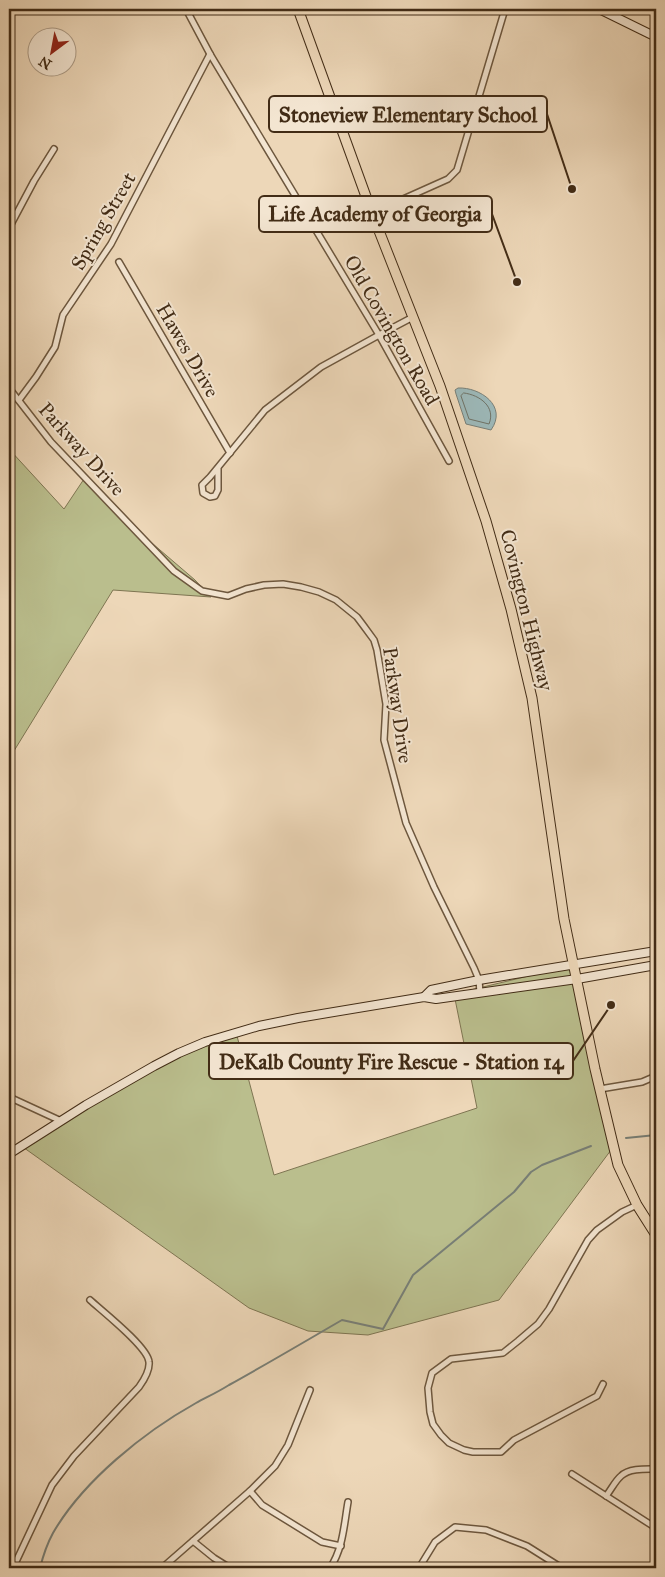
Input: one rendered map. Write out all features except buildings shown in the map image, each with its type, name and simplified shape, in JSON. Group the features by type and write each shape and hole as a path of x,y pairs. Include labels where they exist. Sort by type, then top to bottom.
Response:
{"main road":[{"name":"Covington Highway","path":"298,9 372,213 440,386 486,521 518,634 532,698 564,919 618,1165 637,1204 656,1235"},
{"path":"599,9 656,37"},
{"path":"424,997 431,990 479,980 656,951"},
{"path":"9,1154 151,1067 205,1042 259,1026 424,997 436,999 480,993 656,965"}],"street":[{"name":"Old Covington Road","path":"186,9 210,54 379,334 449,461"},
{"path":"372,213 448,179 458,170 506,9"},
{"name":"Spring Street","path":"19,400 55,348 63,315 111,244 210,54"},
{"path":"9,228 34,181 54,149"},
{"name":"Hawes Drive","path":"120,262 230,452"},
{"path":"218,468 218,490 215,496 210,498 203,493 202,485 265,410 321,367 413,317"},
{"name":"Parkway Drive","path":"9,388 51,442 174,570 202,591 228,596 264,585 282,584 301,587 319,592 336,600 357,617 374,640 377,650 386,704 384,740 406,823 479,980 480,993"},
{"path":"600,1089 642,1082 656,1076"},
{"path":"9,1097 62,1121"},
{"path":"603,1384 597,1396 514,1440 501,1452 473,1452 464,1450 449,1442 440,1435 433,1424 430,1412 428,1388 432,1373 451,1359 503,1353 518,1341 538,1324 549,1310 588,1240 596,1230 637,1204"},
{"path":"13,1568 52,1484 74,1456 139,1387 147,1375 150,1361 142,1348 90,1300"},
{"path":"162,1568 250,1491 275,1466 288,1445 310,1390"},
{"path":"606,1496 626,1472 656,1469"},
{"path":"572,1474 656,1528"},
{"path":"250,1491 262,1505 315,1538 322,1542 341,1546"},
{"path":"330,1568 336,1560 341,1546 348,1502"},
{"path":"427,1568 420,1566 436,1542 455,1527 486,1530 527,1546 562,1568"},
{"path":"193,1541 230,1568"}],"green space":[{"path":"9,449 64,509 84,479 104,502 195,580 211,597 113,590 9,759"},
{"path":"574,965 595,1066 617,1142 499,1300 368,1335 308,1331 249,1308 20,1145 166,1058 237,1036 274,1175 477,1108 454,994"}],"water":[{"path":"458,388 475,391 483,395 494,406 496,413 495,421 491,430 466,424 455,390"}],"waterway":[{"path":"626,1138 656,1135"},
{"path":"40,1568 51,1537 66,1514 98,1477 136,1443 196,1403 342,1320 383,1329 413,1275 514,1192 531,1172 542,1165 591,1146"}],"place":[{"name":"Stoneview Elementary School","path":"572,189"},
{"name":"Life Academy of Georgia","path":"517,282"},
{"name":"DeKalb County Fire Rescue - Station 14","path":"611,1005"}]}
